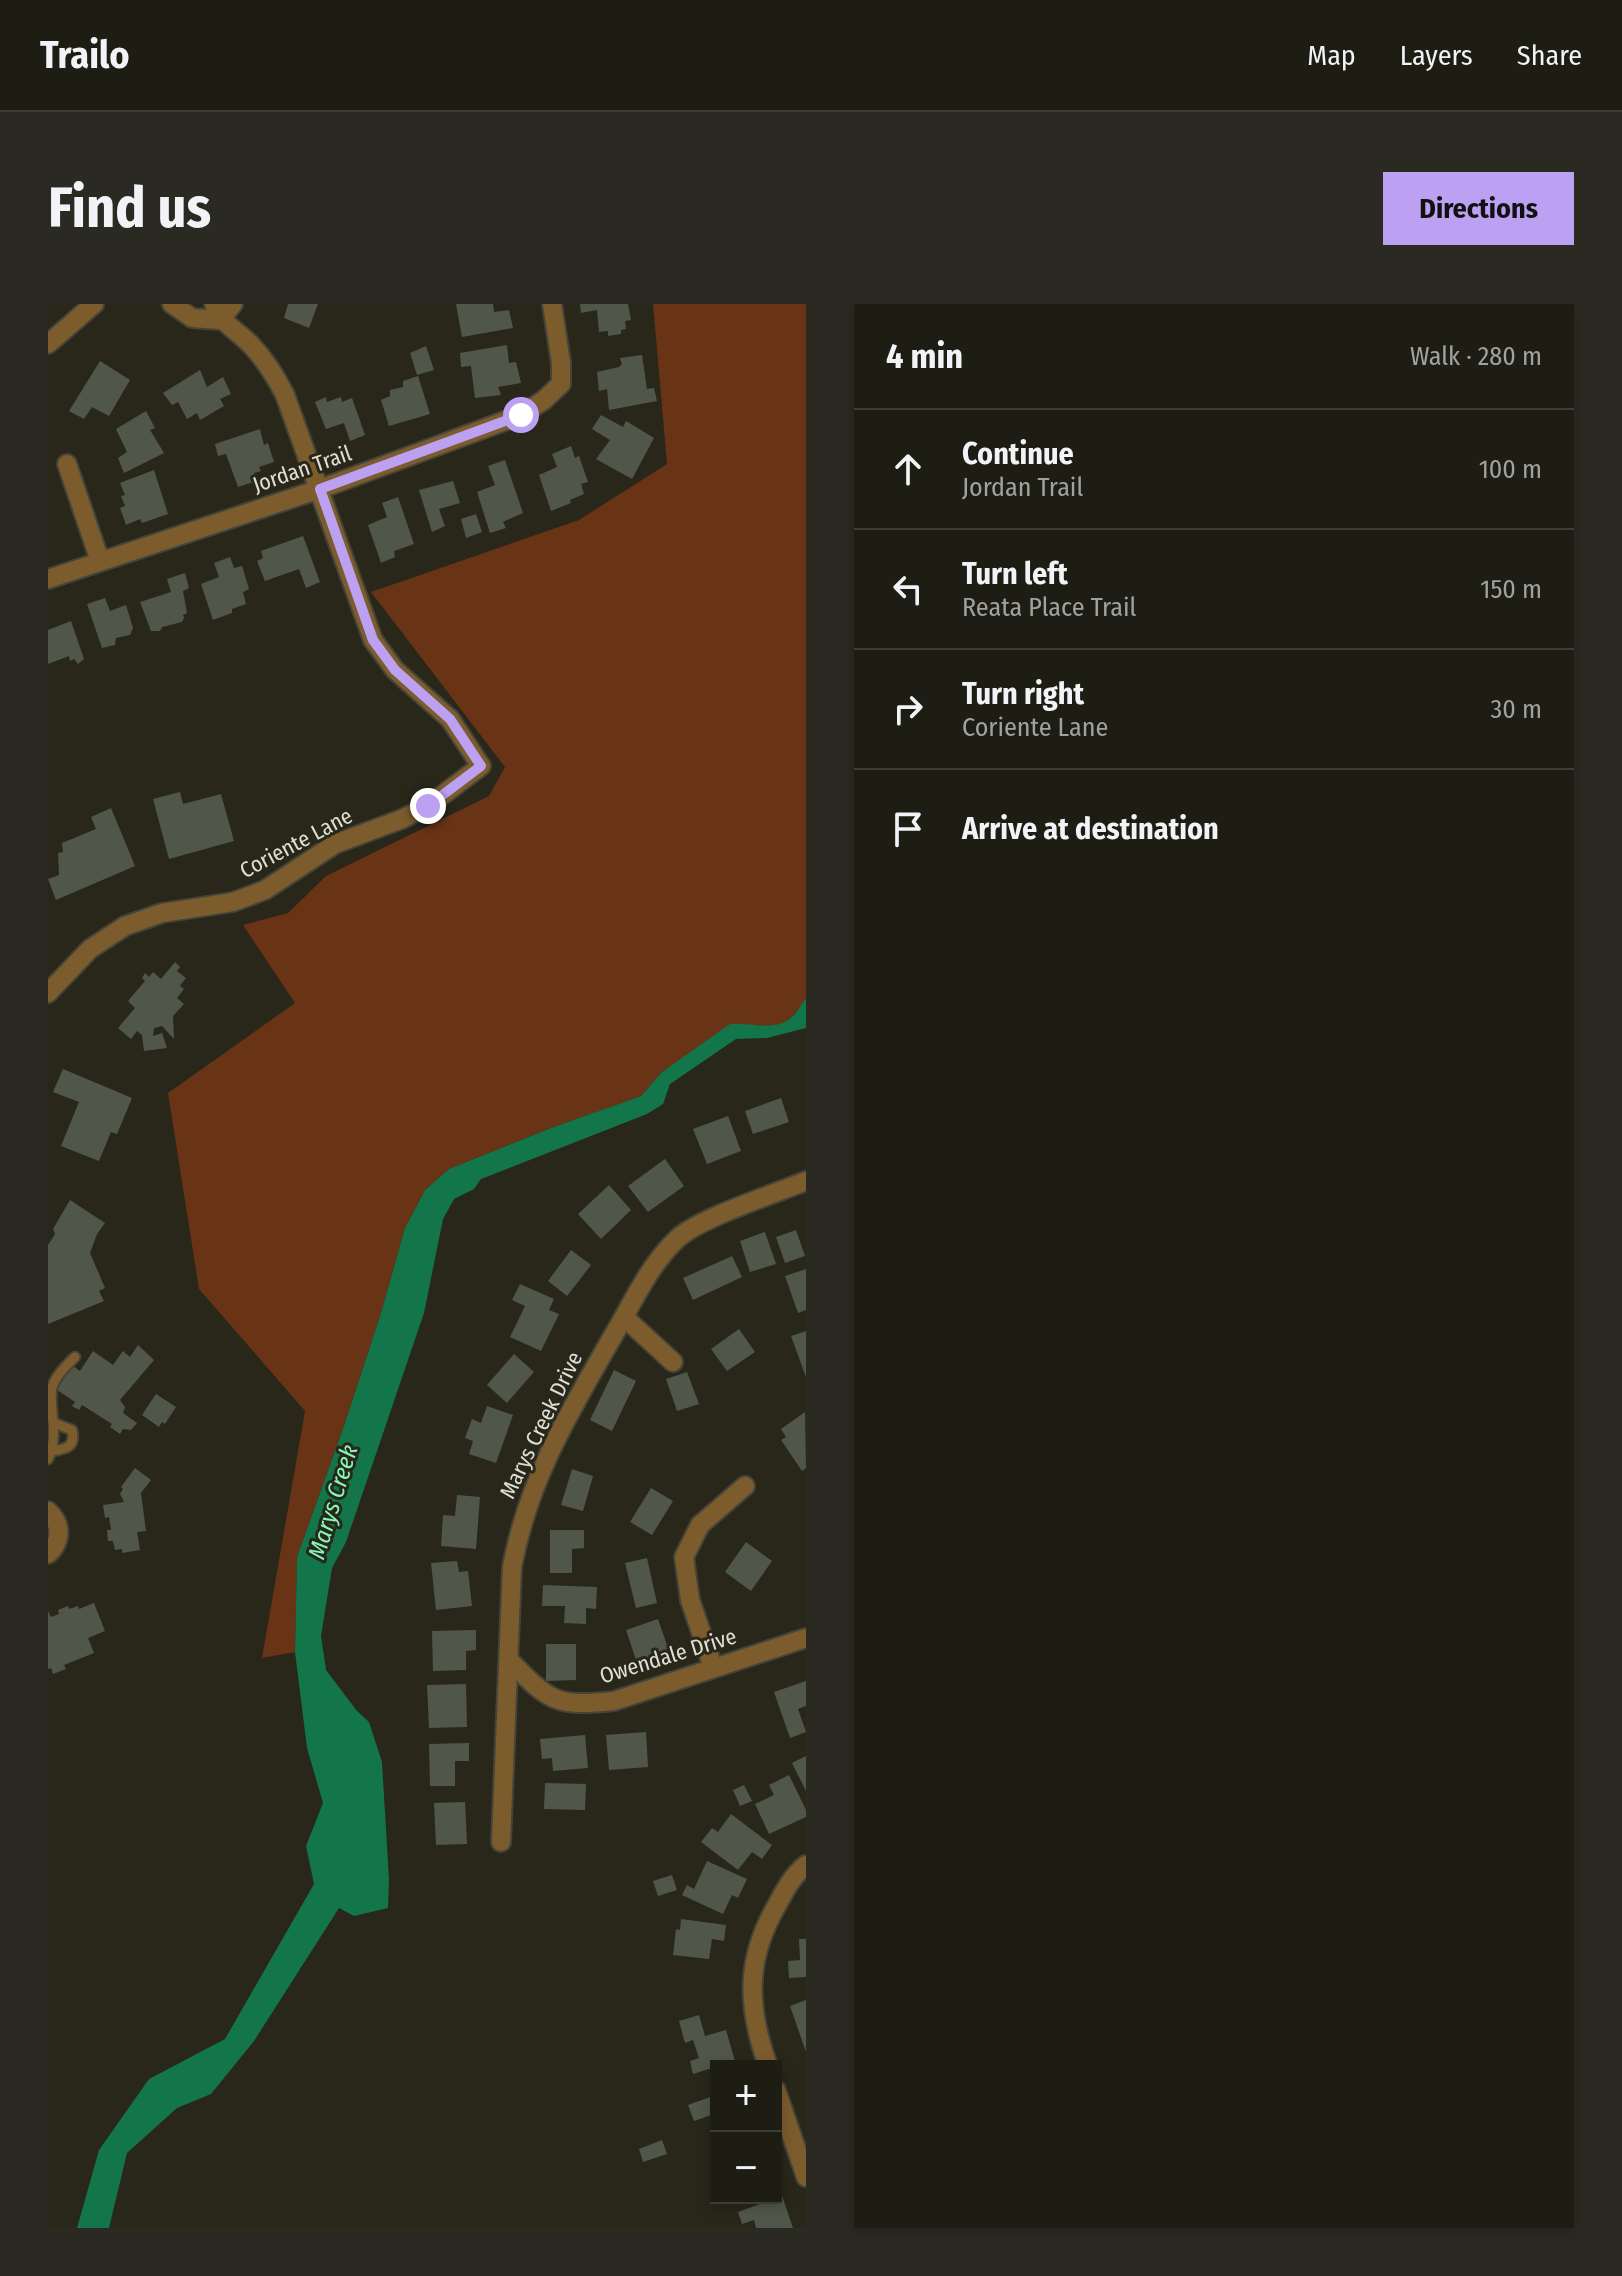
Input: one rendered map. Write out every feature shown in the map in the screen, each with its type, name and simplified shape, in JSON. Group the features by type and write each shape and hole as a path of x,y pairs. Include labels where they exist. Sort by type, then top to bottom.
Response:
{"street":[{"path":"48,344 94,304"},
{"path":"172,304 192,318 217,312 233,304"},
{"name":"Jordan Trail","path":"48,579 320,489 521,415 561,384 552,304"},
{"path":"217,312 256,350 278,381 320,489"},
{"path":"67,464 100,561"},
{"name":"Coriente Lane","path":"48,993 90,949 125,926 162,913 233,902 265,890 335,844 417,813 481,766 450,719 395,670 373,640 320,489"},
{"name":"Marys Creek Drive","path":"501,1842 512,1567 520,1526 537,1478 570,1411 654,1265 680,1237 705,1223 806,1181"},
{"path":"624,1317 673,1362"},
{"path":"713,1667 690,1600 684,1557 700,1525 745,1486"},
{"path":"48,1511 58,1526 59,1536 48,1554"},
{"name":"Owendale Drive","path":"510,1661 552,1700 585,1704 614,1701 806,1638"},
{"path":"766,2060 756,2032 751,1985 757,1947 794,1874 806,1865"},
{"path":"782,2107 806,2177"}],"lane":[{"path":"54,1423 72,1430 74,1437 67,1448 50,1455 54,1423 52,1388 61,1371 75,1357"}],"shaded area":[{"path":"653,304 806,304 806,999 794,1015 780,1024 730,1025 662,1072 641,1096 449,1169 425,1190 405,1228 344,1426 297,1557 295,1652 262,1658 305,1411 199,1289 168,1093 295,1003 243,925 288,913 326,876 489,796 505,767 371,592 579,520 667,464"}],"water":[{"name":"Marys Creek","path":"806,999 806,1028 767,1038 736,1039 670,1084 663,1104 647,1114 481,1179 474,1189 454,1199 443,1219 424,1313 346,1542 332,1568 321,1636 326,1670 369,1722 382,1762 388,1908 354,1916 339,1908 254,2041 211,2094 177,2108 127,2153 109,2228 77,2228 99,2150 149,2079 225,2039 314,1884 306,1846 323,1803 307,1748 295,1652 297,1557 344,1426 405,1228 425,1190 449,1169 641,1096 662,1072 730,1024 780,1024 794,1015"}],"building":[{"path":"288,304 318,304 309,328 284,318"},
{"path":"456,304 493,304 494,312 509,310 513,328 462,337"},
{"path":"580,304 628,304 631,320 625,321 626,329 621,330 621,334 608,336 608,331 599,332 597,310 581,313"},
{"path":"507,345 509,363 516,362 521,383 498,387 501,395 475,398 471,366 461,367 460,353"},
{"path":"426,346 434,370 417,375 410,353"},
{"path":"642,355 647,389 654,388 657,401 609,410 607,389 599,391 597,372 619,367 622,364 620,358"},
{"path":"100,361 130,380 109,416 92,407 84,419 69,411"},
{"path":"200,370 207,387 223,377 231,394 220,399 224,406 200,420 197,413 187,419 178,402 172,405 163,393"},
{"path":"418,376 430,414 389,426 381,400 390,396 390,390 403,387 403,381"},
{"path":"326,397 327,402 341,397 342,402 352,398 365,435 350,441 344,423 326,429 315,402"},
{"path":"146,411 155,428 150,430 164,453 124,473 118,458 127,452 116,429"},
{"path":"601,415 623,427 626,421 654,438 632,479 596,459 610,440 592,429"},
{"path":"260,429 264,445 268,443 274,462 259,467 261,471 254,473 257,481 238,487 226,454 218,456 215,444"},
{"path":"571,446 575,458 579,456 588,482 581,484 584,494 551,511 539,475 557,467 552,454"},
{"path":"505,460 523,513 503,522 506,528 490,533 477,492 495,485 488,466"},
{"path":"154,470 168,514 126,525 120,508 125,506 121,496 125,495 120,483"},
{"path":"453,481 460,503 439,509 445,526 432,532 419,490"},
{"path":"398,497 414,544 394,551 395,557 381,563 368,525 387,517 382,503"},
{"path":"476,514 482,532 466,538 461,519"},
{"path":"303,536 320,582 306,588 299,569 265,581 257,561 263,558 261,551"},
{"path":"230,557 234,568 242,566 249,589 243,592 246,604 213,620 201,584 219,577 214,563"},
{"path":"185,573 189,588 183,591 187,613 183,615 182,622 162,627 160,631 151,631 140,602 171,592 167,579"},
{"path":"105,598 110,611 126,605 133,628 130,635 116,638 115,645 102,648 87,604"},
{"path":"71,621 84,659 78,664 74,659 70,661 69,656 48,664 48,630"},
{"path":"180,792 183,804 221,794 234,841 169,859 153,799"},
{"path":"111,808 135,866 56,900 48,879 59,875 58,853 63,852 62,843 96,829 91,817"},
{"path":"175,962 180,967 177,971 186,978 180,986 184,989 177,998 184,1004 173,1016 174,1039 162,1026 154,1028 153,1036 162,1033 167,1048 144,1051 142,1035 137,1031 131,1039 118,1028 135,1008 128,1001 145,981 142,978 145,973 149,977 153,972 161,979"},
{"path":"63,1069 132,1098 117,1134 111,1132 99,1161 61,1146 79,1102 53,1092"},
{"path":"781,1098 789,1122 753,1134 745,1111"},
{"path":"728,1116 741,1151 707,1164 693,1129"},
{"path":"665,1159 684,1186 648,1212 628,1186"},
{"path":"609,1185 631,1210 601,1239 578,1214"},
{"path":"70,1200 105,1223 90,1253 105,1288 99,1291 104,1301 48,1324 48,1245 55,1234 53,1229"},
{"path":"796,1230 805,1256 785,1263 776,1237"},
{"path":"765,1232 776,1264 750,1272 740,1241"},
{"path":"571,1250 591,1265 567,1296 548,1281"},
{"path":"732,1256 742,1277 693,1300 683,1278"},
{"path":"806,1269 806,1310 798,1313 785,1276"},
{"path":"520,1284 554,1299 549,1310 559,1314 541,1351 510,1337 525,1306 512,1300"},
{"path":"739,1329 755,1352 727,1371 711,1349"},
{"path":"806,1331 806,1377 791,1336"},
{"path":"138,1345 154,1360 120,1400 125,1407 123,1413 137,1423 131,1430 123,1429 120,1434 110,1427 112,1424 82,1405 79,1410 72,1406 75,1402 57,1390 66,1372 68,1374 73,1366 80,1371 93,1351 113,1365 123,1351 130,1357"},
{"path":"514,1354 534,1372 507,1403 487,1385"},
{"path":"614,1370 636,1381 612,1431 590,1420"},
{"path":"687,1372 699,1404 677,1411 666,1379"},
{"path":"156,1394 176,1407 165,1424 162,1422 159,1427 142,1415"},
{"path":"487,1406 513,1415 496,1463 469,1454 473,1441 465,1438 472,1419 481,1423"},
{"path":"805,1412 806,1468 802,1471 781,1440 786,1437 781,1429"},
{"path":"135,1468 151,1480 141,1493 146,1531 137,1532 140,1550 122,1553 122,1549 115,1550 113,1541 108,1541 107,1530 111,1530 103,1505 124,1502 121,1487"},
{"path":"572,1469 593,1476 583,1511 561,1505"},
{"path":"651,1488 673,1501 652,1535 630,1522"},
{"path":"457,1495 480,1497 476,1549 441,1546 443,1515 455,1516"},
{"path":"550,1530 584,1530 584,1548 572,1549 572,1573 550,1573"},
{"path":"746,1542 772,1561 751,1591 725,1572"},
{"path":"647,1558 657,1603 636,1608 625,1563"},
{"path":"457,1561 459,1572 468,1571 472,1606 436,1610 431,1563"},
{"path":"543,1585 597,1587 596,1609 586,1608 586,1624 564,1623 565,1606 542,1606"},
{"path":"94,1603 105,1631 88,1638 94,1653 64,1665 66,1669 53,1674 51,1668 48,1669 48,1611 51,1617 68,1606 69,1609 78,1606 79,1609"},
{"path":"658,1619 670,1654 638,1666 626,1630"},
{"path":"476,1630 476,1650 466,1651 466,1670 433,1671 432,1631"},
{"path":"546,1644 576,1644 576,1680 546,1681"},
{"path":"806,1681 806,1706 798,1709 806,1732 790,1738 774,1692"},
{"path":"466,1684 467,1727 429,1728 427,1685"},
{"path":"646,1732 648,1767 609,1770 606,1735"},
{"path":"585,1735 588,1768 553,1771 552,1758 542,1759 540,1739"},
{"path":"469,1743 469,1761 455,1761 455,1786 430,1786 429,1744"},
{"path":"806,1756 806,1791 792,1763"},
{"path":"789,1775 806,1810 806,1817 769,1834 755,1804 774,1795 769,1785"},
{"path":"545,1783 586,1784 585,1810 544,1809"},
{"path":"744,1785 752,1801 740,1806 733,1790"},
{"path":"465,1802 467,1844 436,1845 434,1803"},
{"path":"731,1814 772,1845 762,1859 752,1852 738,1870 701,1842 712,1828 718,1832"},
{"path":"707,1861 747,1879 738,1898 732,1895 723,1914 682,1895 687,1885 694,1889"},
{"path":"672,1875 677,1890 658,1896 653,1881"},
{"path":"681,1919 726,1925 724,1941 712,1939 709,1959 673,1955 676,1929 680,1930"},
{"path":"799,1939 806,1939 806,1977 789,1978 788,1961 800,1960"},
{"path":"806,2000 806,2052 790,2006"},
{"path":"699,2015 705,2036 726,2030 735,2060 710,2060 710,2069 693,2074 690,2061 699,2058 693,2040 685,2043 679,2021"},
{"path":"710,2097 710,2115 694,2121 688,2105"},
{"path":"662,2140 667,2154 643,2162 639,2149"},
{"path":"782,2196 793,2228 756,2228 754,2220 742,2224 738,2212 760,2204 782,2204"}],"route":[{"path":"428,806 481,766 450,719 395,670 373,640 320,489 521,415"}]}
